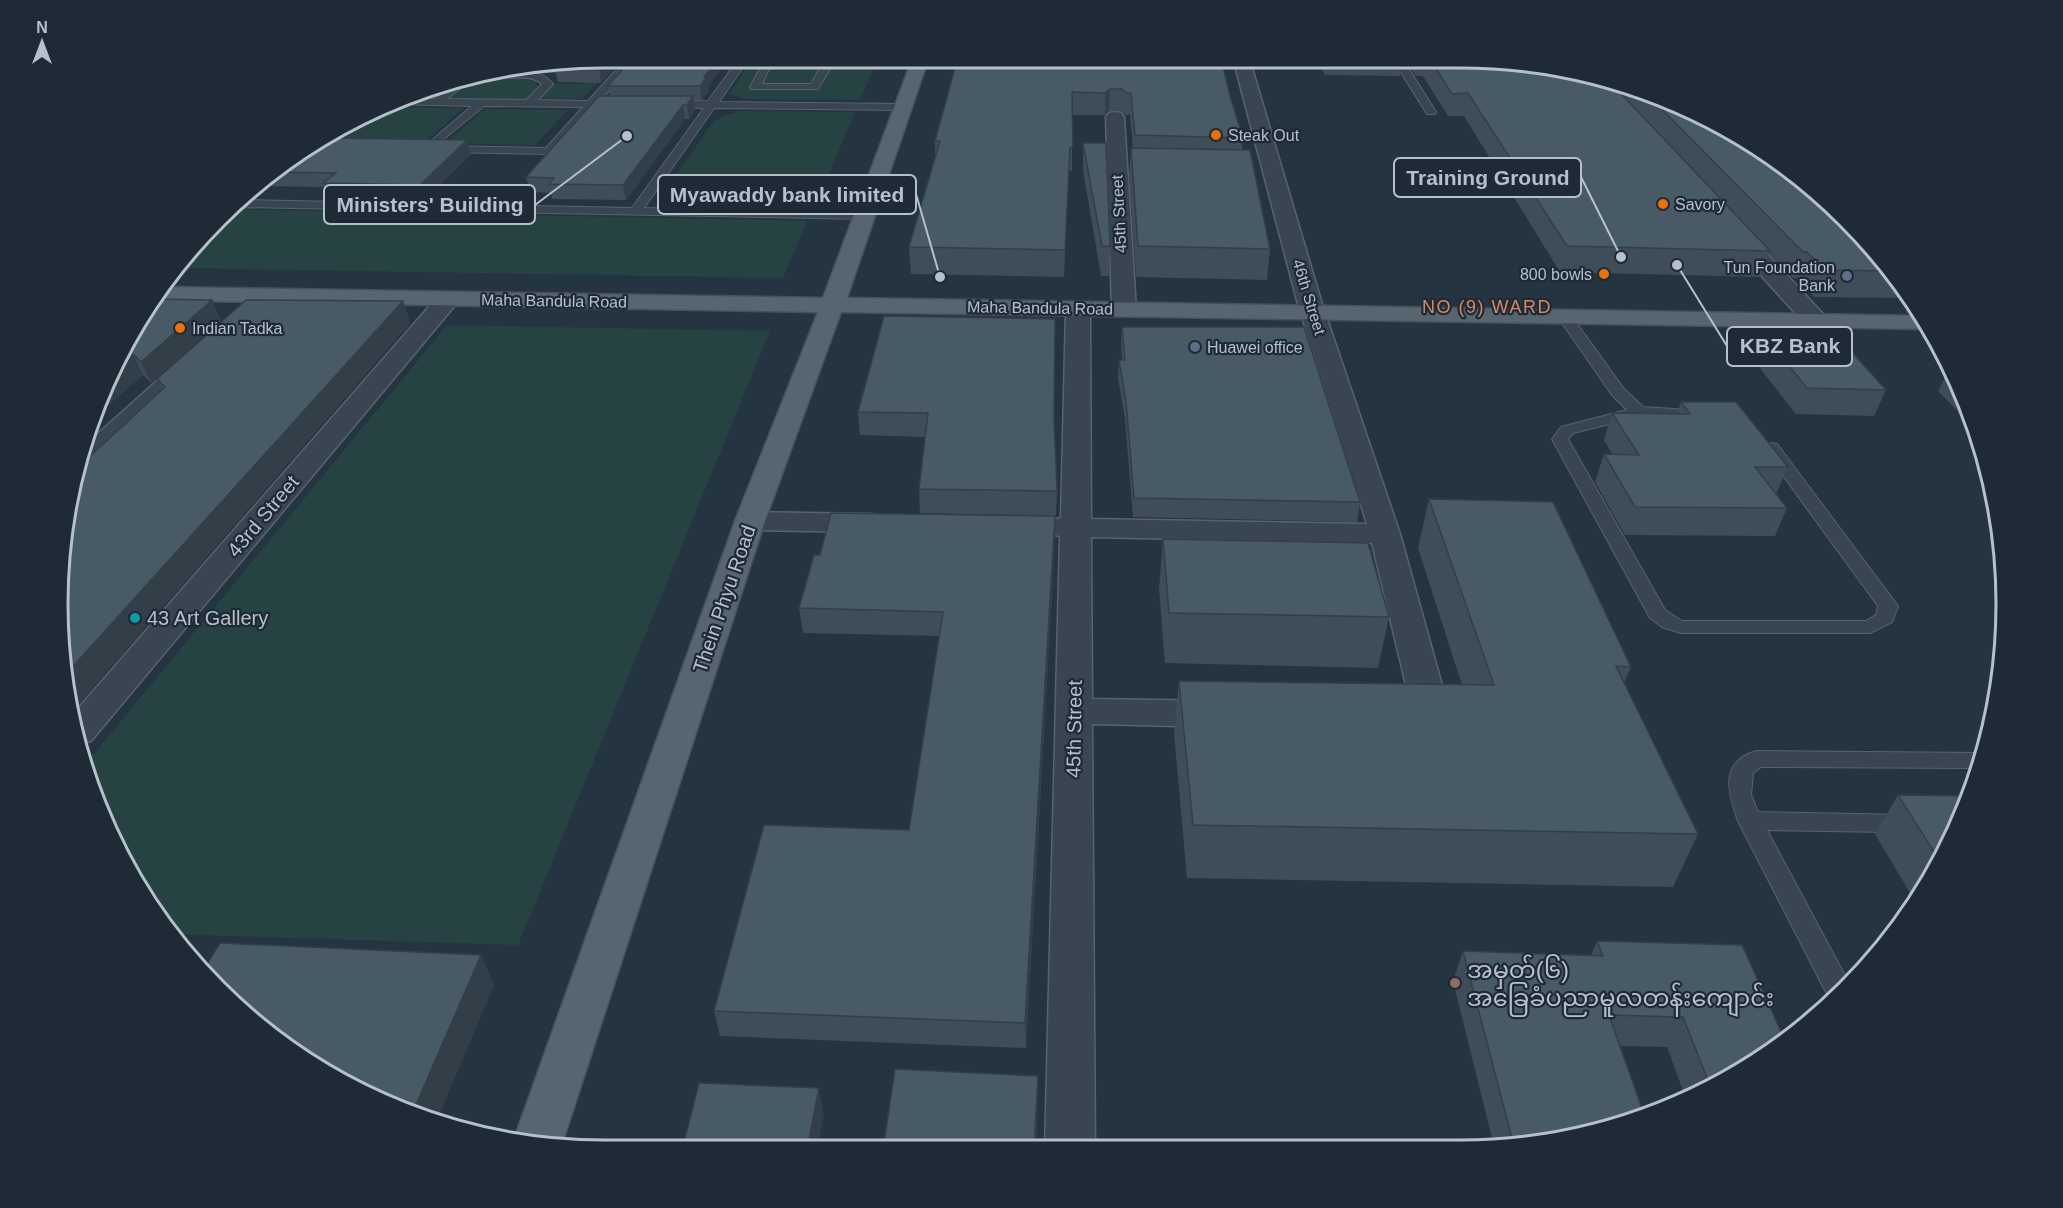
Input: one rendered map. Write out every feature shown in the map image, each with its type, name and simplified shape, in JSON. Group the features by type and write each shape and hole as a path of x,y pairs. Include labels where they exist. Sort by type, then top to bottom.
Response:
{"main road":[{"name":"Thein Phyu Road","path":"540,1136 750,521 866,216 917,68"},
{"name":"Maha Bandula Road","path":"166,294 1078,309 1123,304 1565,317 1916,323"}],"street":[{"name":"46th Street","path":"1244,68 1312,308 1385,534 1425,689 1415,707 1394,718 1370,718"},
{"path":"1115,117 1116,167"},
{"name":"45th Street","path":"1123,304 1116,167 1139,167"},
{"path":"1250,169 1273,170"},
{"path":"1720,217 1816,321"},
{"path":"239,320 265,296"},
{"name":"43rd Street","path":"82,727 448,299"},
{"name":"45th Street","path":"1070,1140 1078,309"},
{"path":"89,457 213,343"},
{"path":"750,521 902,524"},
{"path":"1030,527 1385,534"},
{"path":"1074,711 1252,715"}],"lane":[{"path":"481,103 423,148 549,151 623,68"},
{"path":"746,68 747,75 755,87 807,88 816,86 823,68"},
{"path":"635,212 712,104 747,75 763,68"},
{"path":"1403,68 1431,112"},
{"path":"519,75 544,79 548,84 528,104"},
{"path":"438,102 453,90"},
{"path":"416,102 624,104"},
{"path":"657,104 904,107"},
{"path":"247,204 866,216"},
{"path":"1565,317 1618,392 1638,412"},
{"path":"1702,415 1638,412 1567,430 1560,439 1657,614 1669,623 1682,627 1870,627 1885,618 1888,606 1764,438 1754,431"},
{"path":"1836,985 1750,821 1740,795 1742,770 1756,759 1972,760"},
{"path":"1750,821 1948,824"}],"green space":[{"path":"598,68 612,68 582,99 540,98 554,83 584,84"},
{"path":"747,68 874,68 860,100 746,99 729,94"},
{"path":"511,77 535,81 538,86 524,100 449,100 474,84"},
{"path":"401,107 463,108 424,143 336,141"},
{"path":"485,109 568,110 535,145 446,143"},
{"path":"741,111 855,112 814,210 678,208 665,207 658,201 714,121"},
{"path":"242,209 807,221 783,278 186,268"},
{"path":"447,325 770,331 518,945 181,934 139,872 123,841 108,809 91,758"}],"building":[{"path":"601,68 599,70 566,69"},
{"path":"617,68 711,68 700,86 608,86 622,70 615,70"},
{"path":"955,68 1223,68 1243,138 1135,135 1131,93 1122,89 1110,89 1105,93 1072,92 1073,147 1070,148 1065,250 909,247 940,141 935,141"},
{"path":"1435,68 1529,72 1564,78 1620,93 1770,251 1567,246 1468,93 1452,94"},
{"path":"599,96 693,96 687,105 683,105 623,185 549,184 554,178 526,177"},
{"path":"1659,106 1727,139 1786,178 1838,225 1880,271 1825,270 1807,252 1803,252"},
{"path":"338,138 467,140 420,185 323,183 336,173 285,172"},
{"path":"1083,143 1106,143 1110,246 1102,246"},
{"path":"1131,148 1250,150 1270,249 1138,246"},
{"path":"163,299 212,300 141,362 133,354 127,359"},
{"path":"246,300 403,301 71,668 68,604 69,569 72,534 86,465 88,458 165,387 157,379"},
{"path":"884,316 1055,319 1054,419 1057,491 919,489 928,413 858,412"},
{"path":"1122,327 1304,327 1360,502 1134,498 1126,401 1119,360 1125,360"},
{"path":"1767,330 1834,332 1886,390 1807,388 1769,341 1776,341"},
{"path":"1681,402 1736,402 1788,467 1755,467 1787,508 1635,507 1604,454 1639,455 1612,413 1690,414"},
{"path":"1429,499 1553,502 1631,667 1616,666 1698,834 1193,825 1179,681 1494,685"},
{"path":"831,513 1055,516 1025,1023 714,1011 764,825 909,830 943,612 799,608 814,555 820,555"},
{"path":"1163,539 1368,543 1389,617 1169,613"},
{"path":"1898,795 1960,796 1934,852"},
{"path":"1597,941 1742,945 1782,1033 1707,1079 1683,1017 1609,1015 1642,1108 1564,1130 1512,1137 1463,951 1603,956"},
{"path":"220,943 481,955 415,1106 367,1085 306,1050 250,1007 207,964"},
{"path":"895,1069 1038,1076 1035,1140 884,1140"},
{"path":"699,1083 819,1088 809,1140 685,1140"}],"place":[{"name":"Steak Out","path":"1216,135"},
{"name":"Ministers' Building","path":"627,136"},
{"name":"Savory","path":"1663,204"},
{"name":"Training Ground","path":"1621,257"},
{"name":"KBZ Bank","path":"1677,265"},
{"name":"800 bowls","path":"1604,274"},
{"name":"Tun Foundation Bank","path":"1847,276"},
{"name":"Myawaddy bank limited","path":"940,277"},
{"name":"Indian Tadka","path":"180,328"},
{"name":"Huawei office","path":"1195,347"},
{"name":"43 Art Gallery","path":"135,618"},
{"name":"အမှတ်(၆) အခြေခံပညာမူလတန်းကျောင်း","path":"1455,983"}],"district":[{"name":"NO (9) WARD","path":"1487,307"}]}
